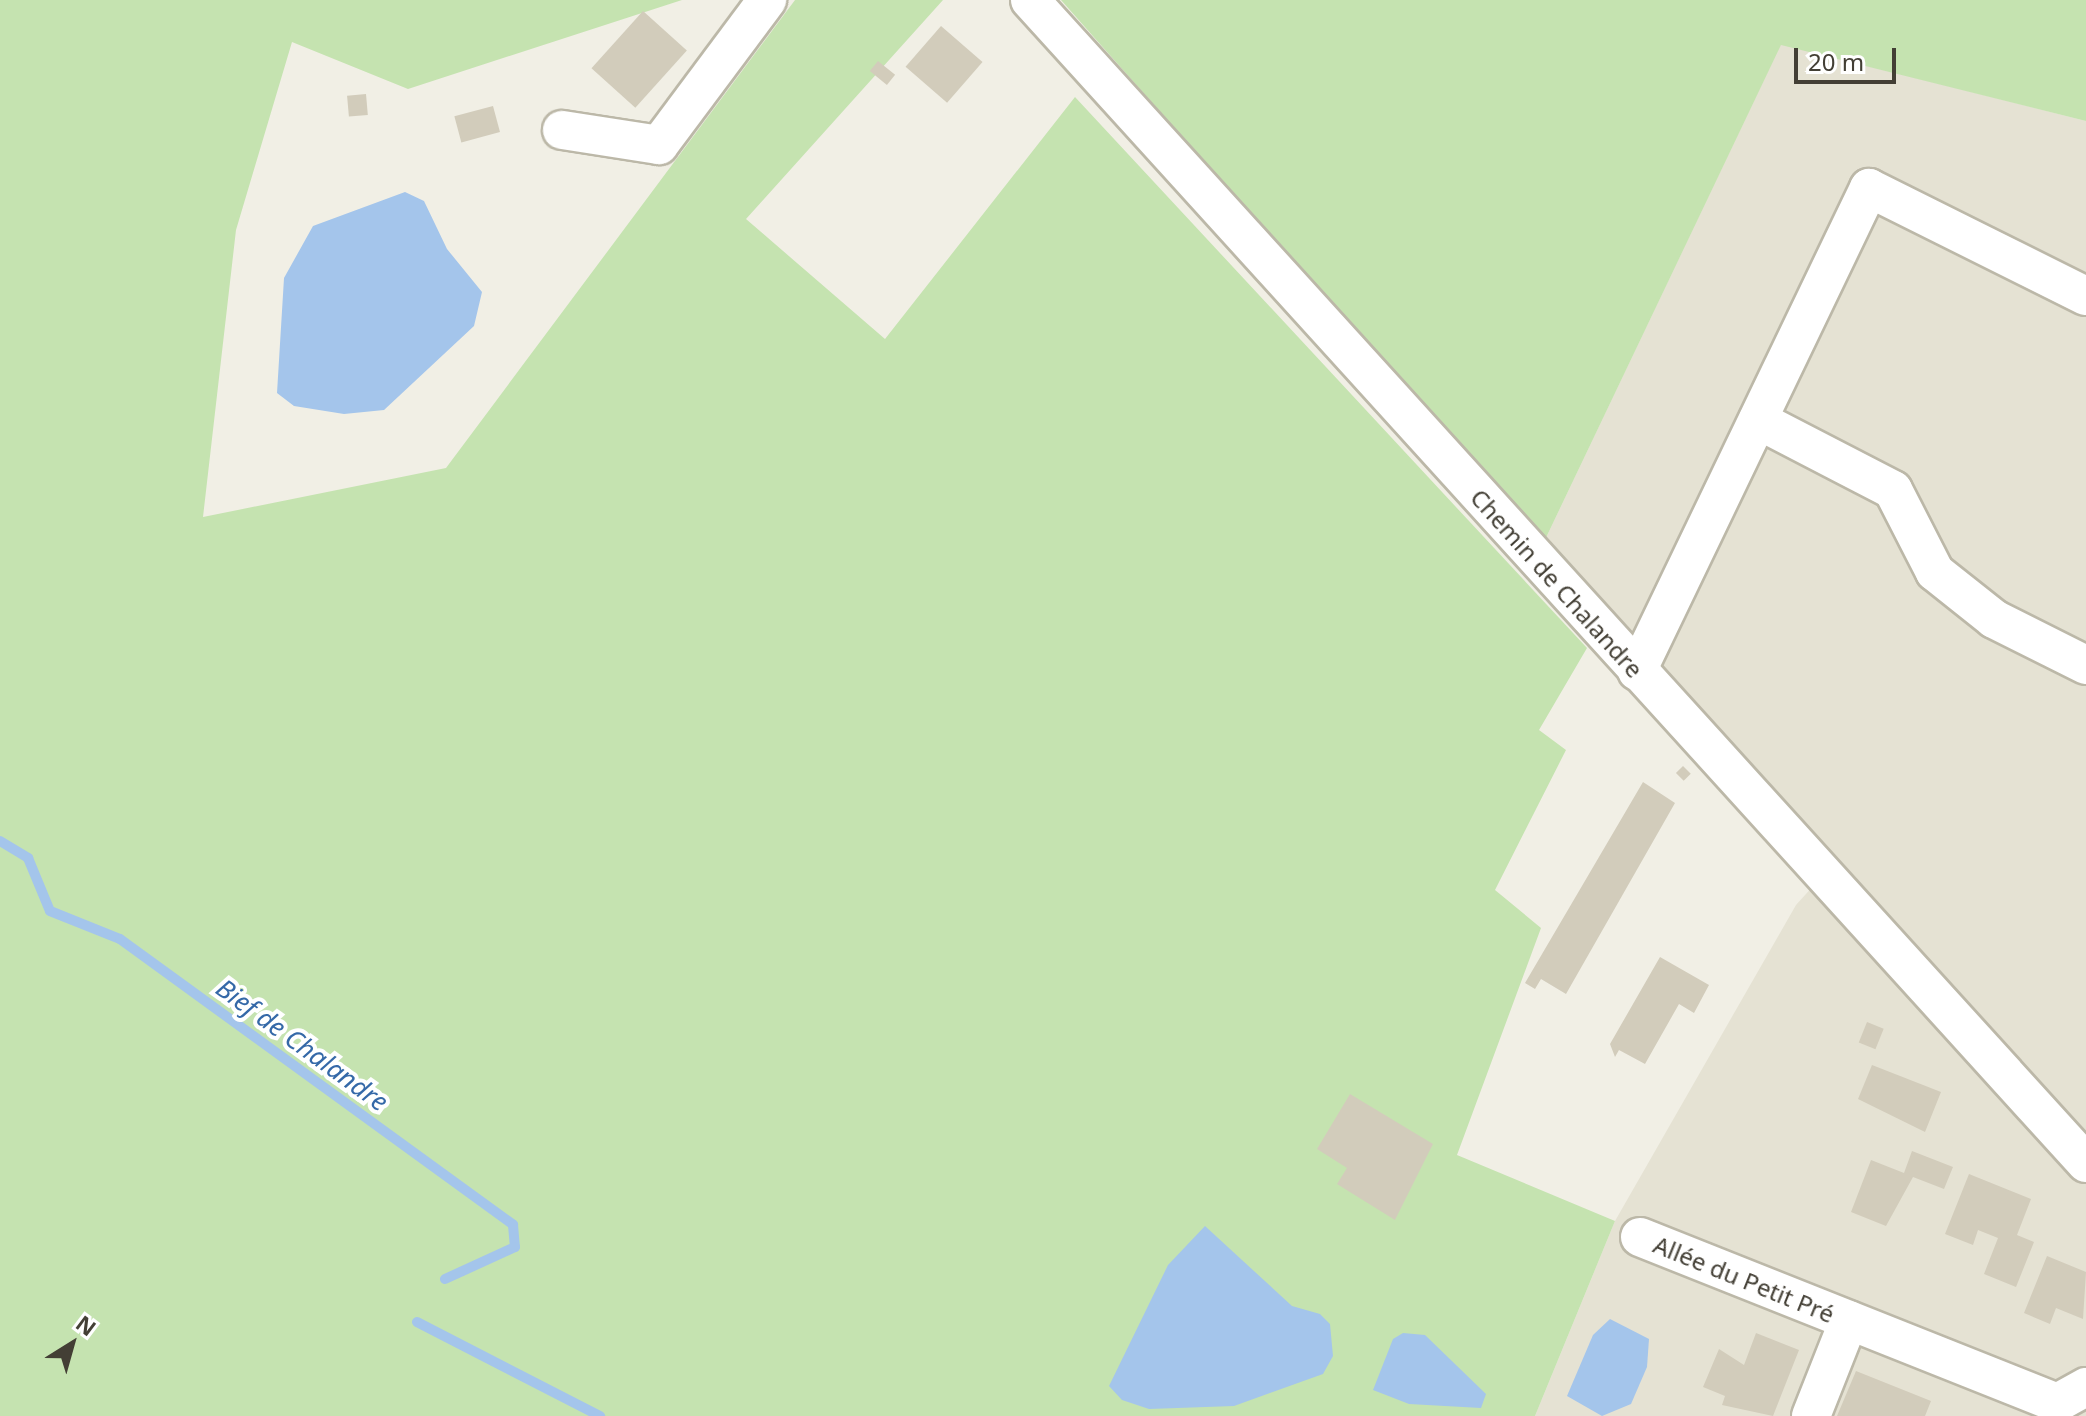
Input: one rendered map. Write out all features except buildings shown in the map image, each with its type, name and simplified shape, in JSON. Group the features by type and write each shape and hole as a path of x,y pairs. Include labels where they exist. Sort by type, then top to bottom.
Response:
{"street":[{"path":"562,130 659,145 767,0"},
{"name":"Chemin de Chalandre","path":"1030,0 2086,1163"},
{"path":"1637,671 1869,188 2086,296"},
{"path":"1758,420 1893,490 1935,572 1994,619 2086,665"},
{"name":"Allée du Petit Pré","path":"1640,1237 2057,1403 2086,1387"},
{"name":"Allée du Petit Pré","path":"1811,1416 1849,1320"}],"shaded area":[{"path":"1781,44 2086,121 2086,1416 1535,1416 1615,1221 1796,905 1834,863 1543,544"}],"green space":[{"path":"0,0 682,0 408,89 292,42 236,230 203,517 446,468 795,0 943,0 746,219 885,339 1075,97 1587,648 1539,730 1566,750 1495,890 1541,928 1457,1155 1615,1221 1535,1416 0,1416"},
{"path":"1061,0 2086,0 2086,121 1781,45 1543,544"}],"water":[{"path":"405,192 424,201 447,249 482,292 474,326 384,410 344,414 294,406 277,393 284,278 313,226"},
{"path":"1205,1226 1292,1306 1320,1314 1330,1324 1333,1356 1323,1374 1234,1406 1149,1409 1122,1400 1109,1386 1168,1265"},
{"path":"1610,1319 1649,1339 1647,1367 1631,1404 1602,1416 1567,1396 1593,1335"},
{"path":"1403,1333 1425,1335 1486,1394 1481,1408 1409,1404 1373,1390 1393,1339"}],"waterway":[{"name":"Bief de Chalandre","path":"0,841 28,858 50,911 120,939 513,1225 515,1247 445,1279"},
{"name":"Bief de Chalandre","path":"417,1322 600,1416"}]}
